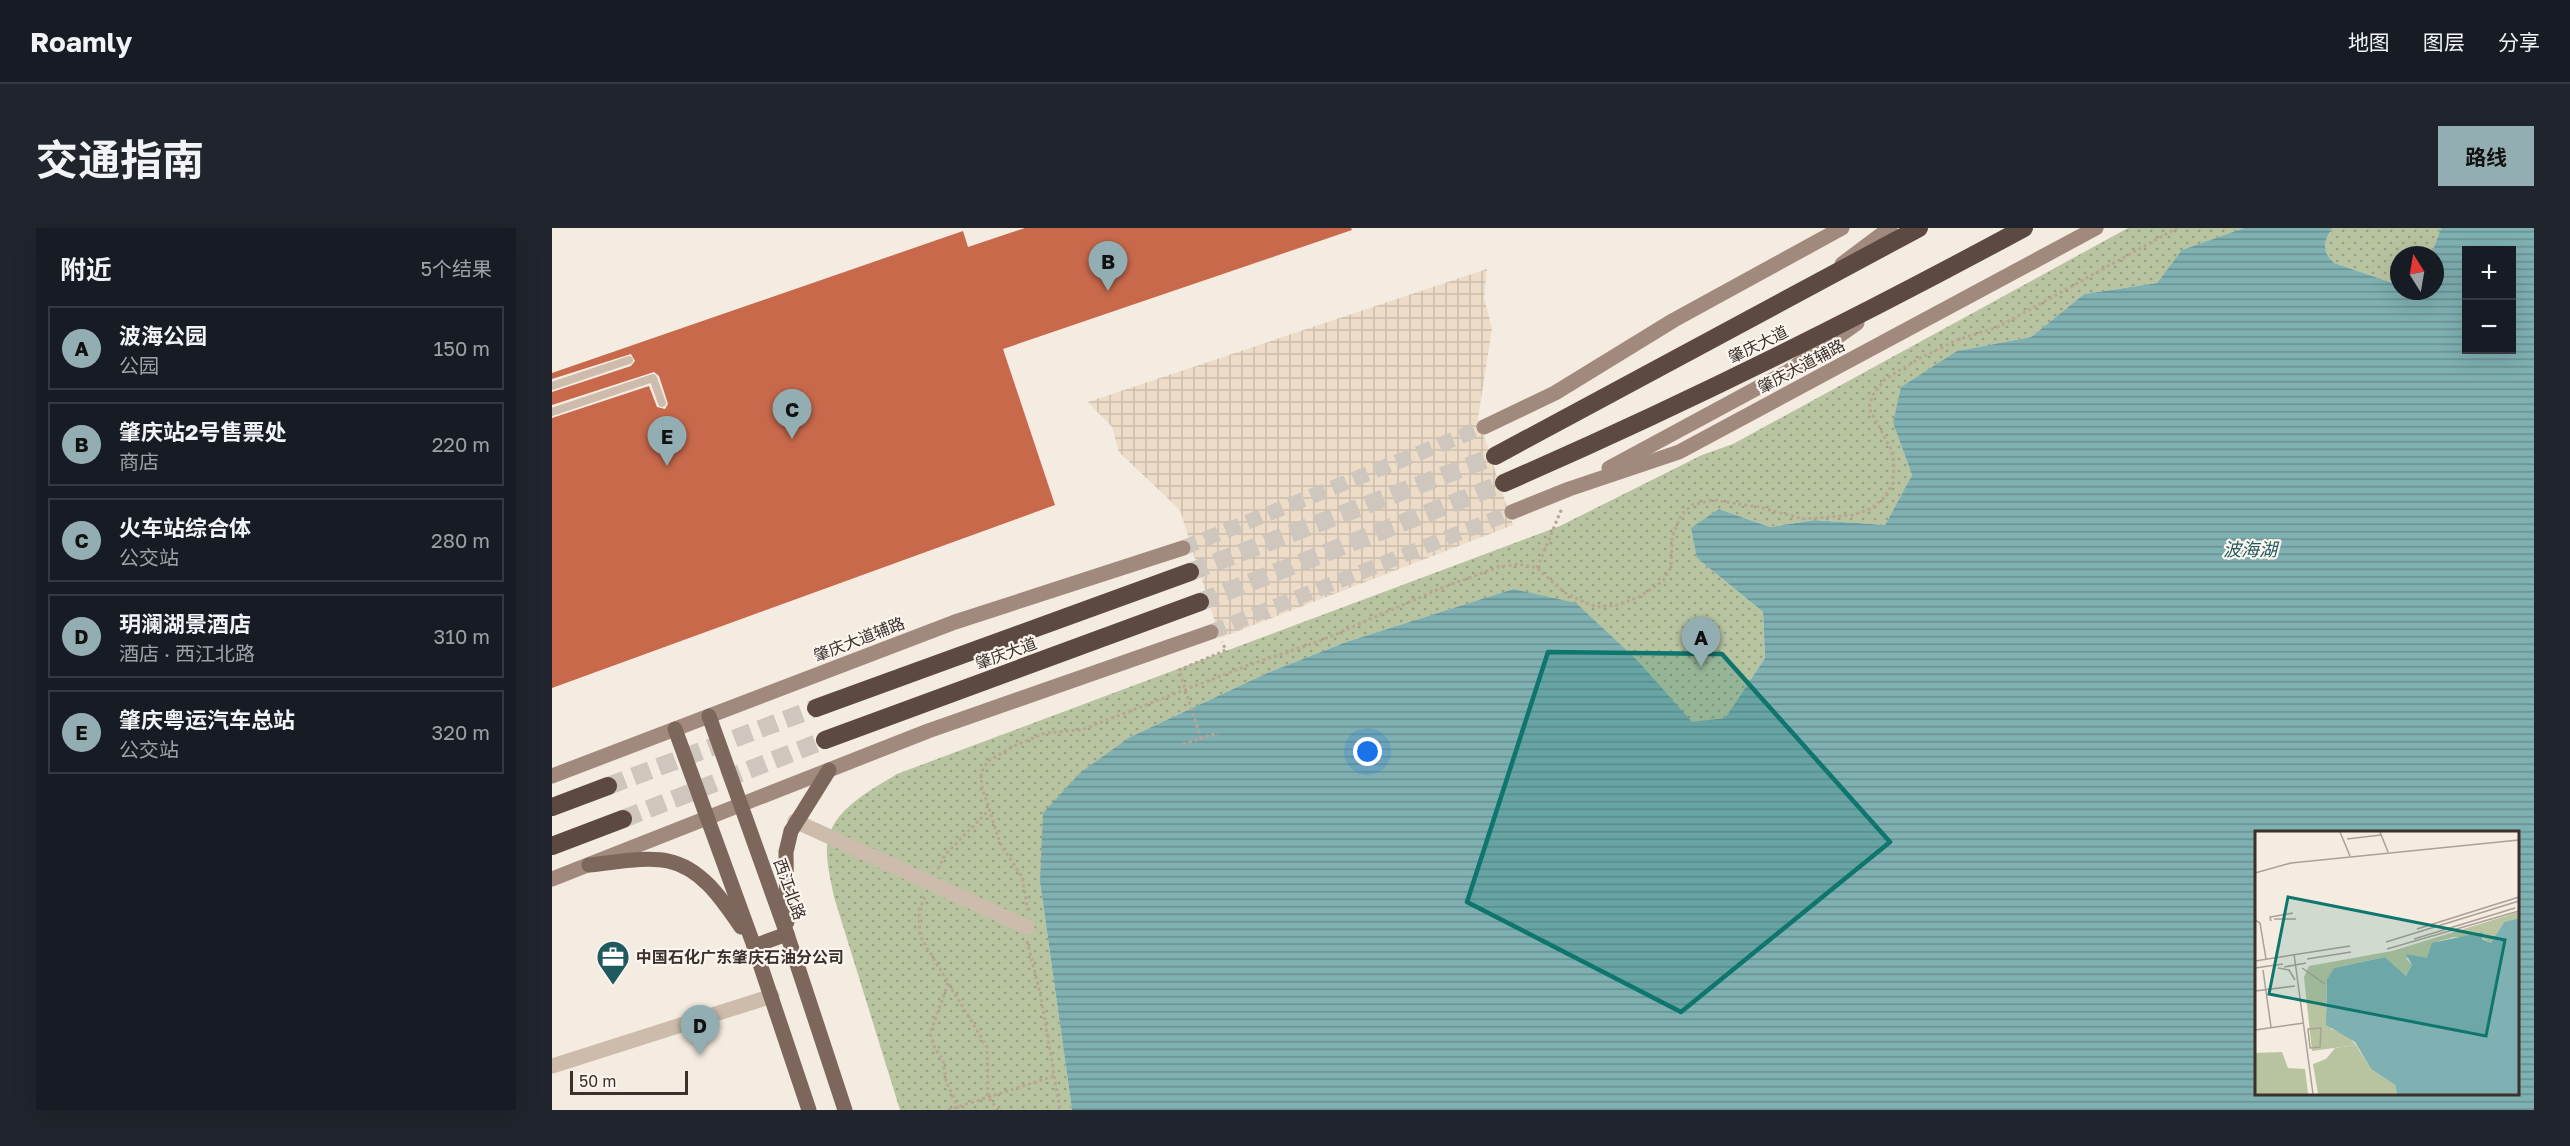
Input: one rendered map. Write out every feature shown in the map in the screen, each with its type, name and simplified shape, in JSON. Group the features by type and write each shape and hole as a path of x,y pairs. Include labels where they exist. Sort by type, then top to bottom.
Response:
{"highway":[{"name":"肇庆大道","path":"1495,456 1919,228"},
{"name":"肇庆大道","path":"1504,483 1608,438 1880,306 2024,228"},
{"name":"肇庆大道","path":"816,708 1190,572"},
{"name":"肇庆大道","path":"825,740 1200,602"},
{"path":"552,807 608,786"},
{"path":"552,846 623,819"}],"main road":[{"name":"西江北路","path":"709,716 787,934 844,1110"},
{"path":"675,729 772,996 809,1110"},
{"path":"754,946 787,934 786,852 795,821 829,770"},
{"path":"589,865 668,861 687,869 706,882 754,946"}],"street":[{"path":"1484,427 1555,393 1674,320 1842,228"},
{"path":"1820,282 1865,245 1890,228"},
{"name":"肇庆大道辅路","path":"1512,512 1569,489 1679,452 2096,228"},
{"path":"1569,489 1789,371 1880,306"},
{"name":"肇庆大道辅路","path":"552,776 955,622 1183,548"},
{"path":"552,879 928,731 1215,635"},
{"path":"795,821 1027,927"},
{"path":"552,1066 772,996"}],"lane":[{"path":"552,386 629,360"},
{"path":"552,412 653,378 662,403"}],"path":[{"path":"1059,1110 1041,997 1027,943 1028,903 1022,877 1000,843 982,787 981,773 988,761 1014,746 1045,733 1081,730 1185,688 1320,641 1439,589 1498,567 1518,564 1538,568 1565,593 1597,607 1617,605 1639,597 1663,582 1671,567 1672,537 1681,515 1692,504 1713,500 1759,507 1803,519 1853,516 1870,509 1884,498 1893,483 1894,464 1891,449 1869,408 1872,396 1885,380 1920,358 1957,340 1998,327 2177,228"},
{"path":"1538,568 1569,489"},
{"path":"1200,739 1179,670 1226,650 1215,635"},
{"path":"1183,744 1218,733"},
{"path":"989,810 945,855 919,910 920,936 987,1047 988,1097 998,1110"},
{"path":"948,983 930,1034 942,1060 946,1081 959,1108"},
{"path":"948,1110 1054,1076"}],"highlighted area":[{"path":"1548,652 1722,654 1890,842 1681,1012 1467,902"}],"green space":[{"path":"2128,228 2244,228 2183,250 2157,283 2084,294 2031,337 1957,351 1893,423 1912,475 1885,525 1814,520 1770,527 1719,509 1697,558 1763,612 1765,658 1725,718 1692,723 1639,662 1513,589 1346,642 1267,673 1130,737 1040,882 1072,1110 900,1110 834,897 828,865 827,846 835,822 843,812 864,795 897,774 1560,526 1702,455 1733,444"},
{"path":"2332,228 2441,228 2434,246 2390,246 2390,282 2334,263 2327,254 2325,246"}],"shaded area":[{"path":"1487,269 1484,297 1492,329 1478,418 1513,525 1220,638 1180,510 1119,452 1112,427 1088,402"}],"water":[{"name":"波海湖","path":"2244,228 2332,228 2325,246 2327,254 2334,263 2390,282 2390,300 2444,300 2444,246 2434,246 2441,228 2534,228 2534,1110 1072,1110 1040,882 1043,813 1081,772 1130,737 1267,673 1346,642 1513,589 1576,603 1639,662 1692,722 1725,718 1765,658 1763,612 1697,558 1691,528 1719,509 1770,527 1814,520 1885,525 1912,475 1893,423 1901,387 1957,351 2031,337 2084,294 2157,283 2182,250"}],"building":[{"path":"1025,228 1351,228 1352,230 1003,349 1055,505 552,688 552,418 649,386 657,407 665,409 668,404 659,376 654,372 552,405 552,392 631,366 635,361 631,354 552,379 552,373 963,231 968,247"}],"tunnel":[{"path":"1183,548 1484,427"},
{"path":"1190,572 1495,456"},
{"path":"1200,602 1504,483"},
{"path":"1211,632 1512,512"},
{"path":"608,786 816,708"},
{"path":"623,819 825,740"}],"place":[{"name":"肇庆站2号售票处","path":"1108,291"},
{"name":"火车站综合体","path":"792,439"},
{"name":"肇庆粤运汽车总站","path":"667,466"},
{"name":"波海公园","path":"1701,667"},
{"name":"中国石化广东肇庆石油分公司","path":"613,986"},
{"name":"玥澜湖景酒店","path":"700,1055"}]}
